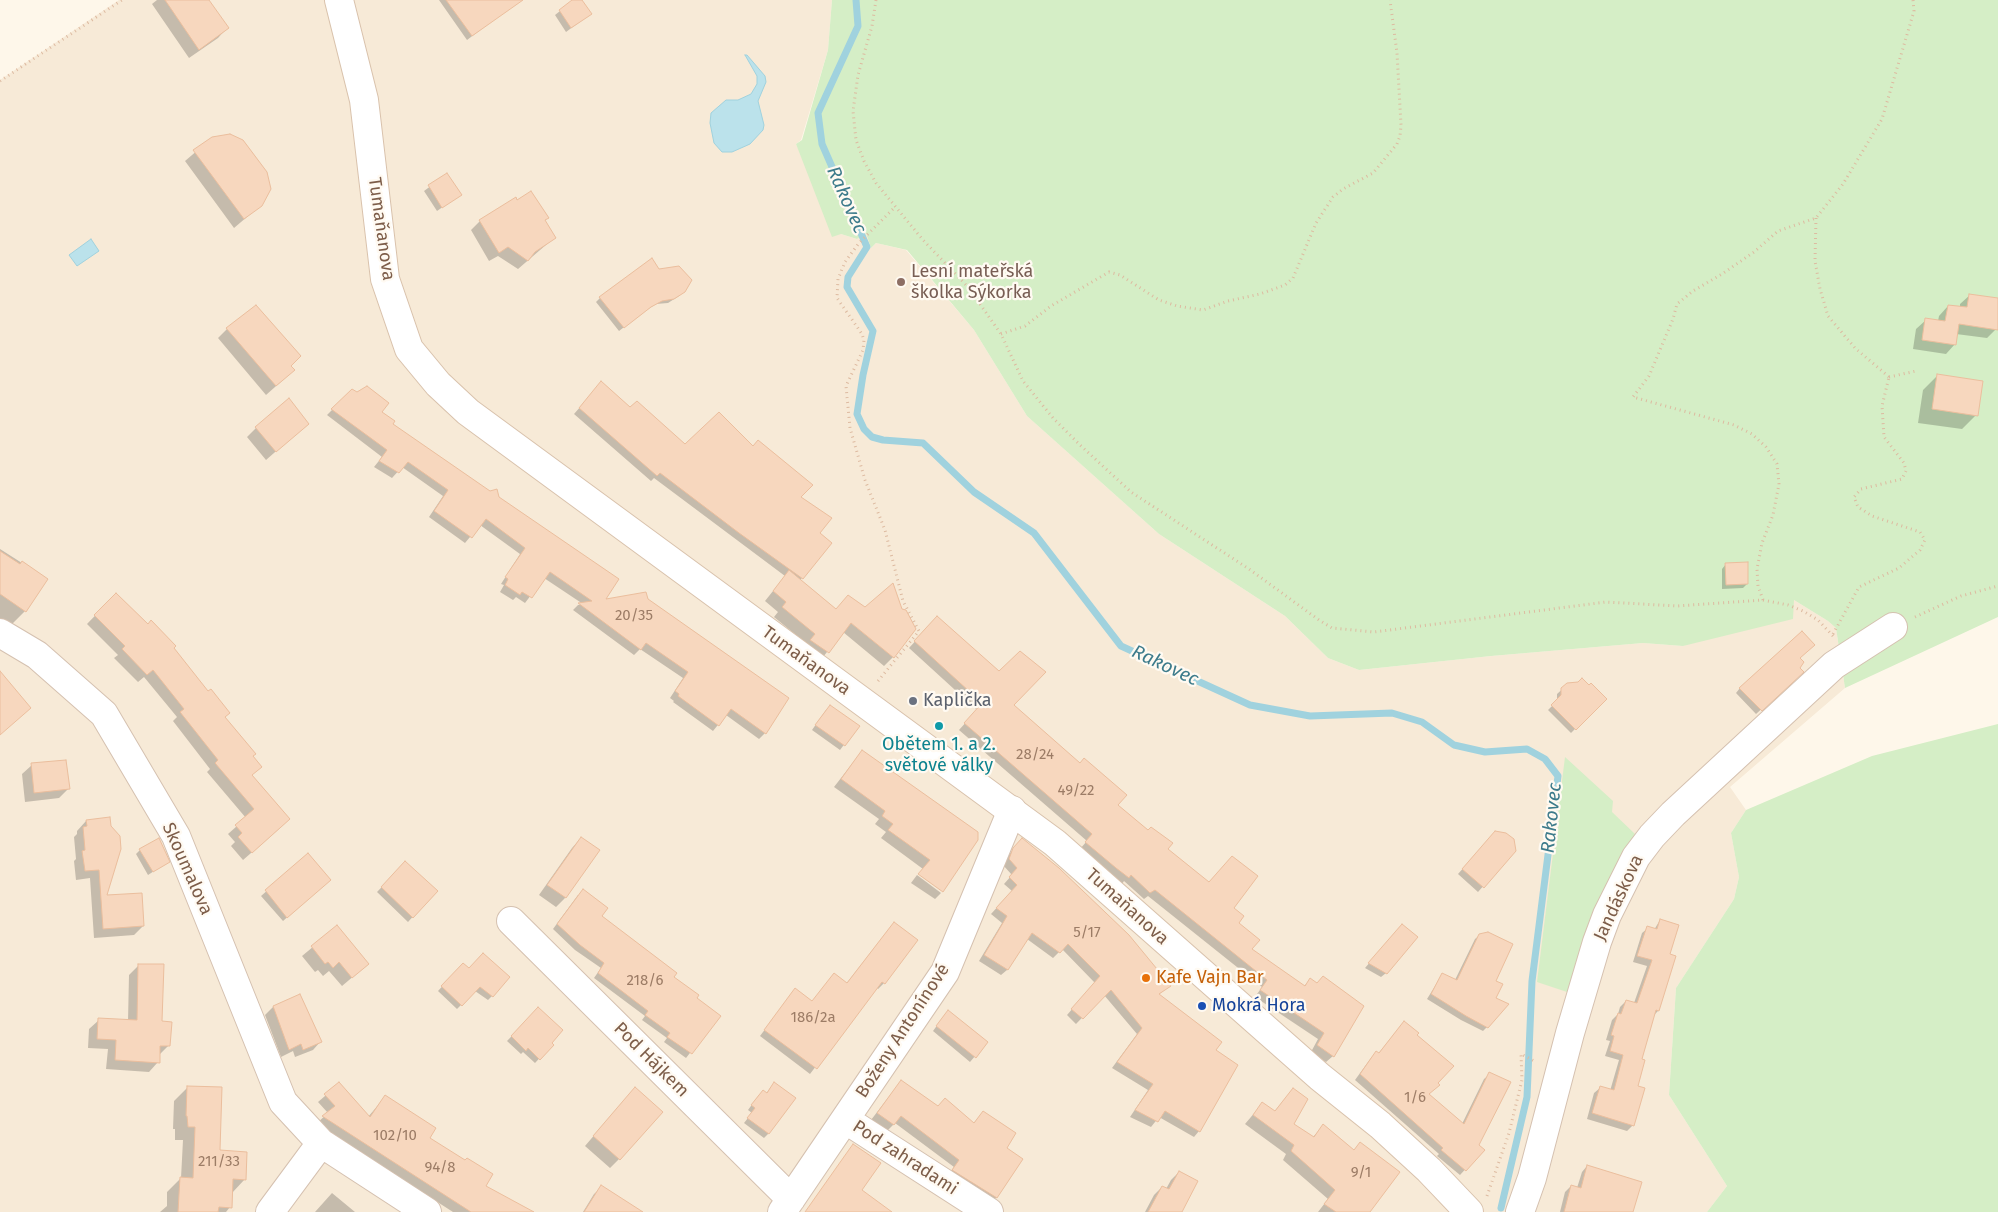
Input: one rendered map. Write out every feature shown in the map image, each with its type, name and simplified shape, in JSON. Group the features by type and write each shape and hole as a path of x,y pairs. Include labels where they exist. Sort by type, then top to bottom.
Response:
{"street":[{"name":"Tumaňanova","path":"339,0 364,100 386,279 409,349 438,384 468,412 1055,843 1320,1077 1380,1126 1429,1170 1478,1205"},
{"name":"Jandáskova","path":"1520,1212 1532,1178 1570,1033 1597,942 1607,915 1636,857 1652,836 1673,814 1834,665 1893,627"},
{"name":"Skoumalova","path":"0,633 37,655 104,714 176,836 283,1102 321,1143 427,1212"},
{"name":"Boženy Antonínové","path":"787,1206 945,972 1012,810"},
{"name":"Pod Hájkem","path":"511,921 787,1206"},
{"name":"Pod zahradami","path":"846,1120 989,1212"},
{"path":"270,1212 321,1143"}],"path":[{"path":"0,81 122,0"},
{"path":"876,0 872,26 858,76 853,111 856,140 864,162 876,183 923,240 968,287 1000,334 1023,381 1036,398 1080,445 1131,492 1170,519 1210,542 1332,628 1374,632 1606,602 1677,606 1763,600 1803,611 1818,620 1832,634 1859,587 1899,568 1920,550 1925,540 1920,532 1872,516 1858,507 1854,497 1861,489 1902,479 1906,471 1904,463 1884,437 1882,406 1889,378"},
{"path":"1000,334 1025,326 1051,306 1109,272 1120,275 1160,300 1177,306 1203,310 1228,301 1260,294 1284,285 1293,278 1316,223 1334,197 1343,189 1373,172 1397,144 1400,136 1397,53 1390,0"},
{"path":"1763,600 1758,586 1757,569 1762,543 1773,515 1779,484 1777,464 1766,447 1752,434 1734,425 1633,397 1648,376 1673,319 1677,304 1692,291 1722,274 1754,252 1778,232 1816,218 1842,184 1882,119 1914,11 1914,0"},
{"path":"862,703 919,631 903,601 885,530 865,480 850,428 846,386 863,350 864,340 862,334 837,298 838,279 844,262 859,243 895,207"},
{"path":"1816,218 1815,262 1828,316 1855,348 1889,378"},
{"path":"1889,378 1916,371"},
{"path":"1893,627 1961,596 1998,586"},
{"path":"1478,1205 1509,1133 1522,1080 1521,1054 1544,1066"}],"shaded area":[{"path":"119,0 832,0 828,50 801,140 796,144 841,234 857,239 866,233 871,248 876,243 906,250 974,330 1027,416 1159,534 1285,616 1328,658 1359,670 1643,643 1683,646 1794,600 1828,621 1836,628 1845,688 1730,787 1746,810 1731,833 1739,877 1734,899 1676,988 1669,1095 1727,1186 1707,1212 0,1212 0,80"}],"green space":[{"path":"832,0 1998,0 1998,617 1845,688 1836,628 1794,600 1793,619 1683,646 1643,643 1359,670 1328,658 1285,616 1159,534 1027,416 974,330 907,250 876,243 871,248 866,233 857,239 841,234 832,237 796,144 802,140 828,50"},
{"path":"1998,724 1998,1212 1707,1212 1727,1186 1669,1095 1676,988 1734,899 1739,877 1731,833 1746,810 1872,756"},
{"path":"1565,757 1613,801 1612,812 1635,834 1593,926 1573,994 1537,982"}],"water":[{"path":"745,55 765,76 766,82 758,101 764,125 763,130 750,144 732,152 722,152 714,143 710,123 711,113 726,100 738,100 751,94 757,84 757,76"},
{"path":"91,239 99,251 77,266 69,255"}],"building":[{"path":"165,0 209,0 229,28 199,50"},
{"path":"446,0 523,0 472,36"},
{"path":"572,0 582,0 592,14 571,28 559,10"},
{"path":"230,134 243,140 267,172 271,189 262,206 244,219 193,150 212,137"},
{"path":"447,173 462,195 442,208 428,185"},
{"path":"531,191 549,218 545,220 556,238 535,252 528,261 508,247 499,253 479,220 516,197 517,200"},
{"path":"652,258 659,269 679,266 692,280 685,292 674,299 662,301 651,307 624,328 599,297"},
{"path":"1969,294 1998,298 1998,330 1959,324 1956,345 1922,340 1925,318 1945,321 1948,305 1967,307"},
{"path":"256,305 301,356 291,366 295,370 276,386 226,328"},
{"path":"1937,374 1983,381 1978,416 1932,409"},
{"path":"601,381 630,407 637,401 685,444 719,412 753,446 758,440 813,485 801,497 832,518 820,533 832,543 803,579 660,473 657,476 579,408"},
{"path":"367,386 389,403 382,412 395,421 393,424 490,491 497,489 499,497 619,579 606,599 646,592 648,599 789,698 766,734 731,709 719,726 678,696 679,694 675,691 688,672 646,643 641,650 578,603 592,601 550,572 532,598 522,592 520,595 505,585 508,579 505,577 525,548 486,519 472,538 434,511 448,490 408,462 399,473 379,461 387,450 331,409 352,389 357,392"},
{"path":"289,398 309,424 276,452 255,427"},
{"path":"0,551 20,564 22,561 48,579 26,612 0,594"},
{"path":"1748,562 1748,584 1726,585 1725,563"},
{"path":"789,570 836,609 848,595 865,607 893,583 902,609 906,610 916,629 894,658 851,623 829,653 810,640 815,634 782,607 786,602 773,591"},
{"path":"116,593 148,624 151,620 176,646 174,648 208,691 211,689 230,713 225,717 256,754 253,756 262,767 252,775 290,819 252,853 238,837 242,833 235,825 254,809 215,763 218,760 180,712 184,709 153,670 147,675 122,649 125,646 94,615"},
{"path":"937,616 999,671 1020,651 1046,672 1014,705 1080,763 1084,758 1127,795 1118,805 1148,830 1151,827 1173,843 1168,849 1209,882 1232,856 1258,876 1234,908 1244,916 1239,923 1260,940 1252,949 1305,986 1310,978 1317,983 1323,976 1364,1006 1334,1057 1317,1045 1324,1033 1260,990 1267,980 1155,890 1150,893 1131,875 1129,878 1085,842 1092,834 964,723 982,703 914,641"},
{"path":"1802,631 1815,645 1800,658 1804,662 1800,668 1804,672 1762,711 1739,688"},
{"path":"0,671 31,708 0,735"},
{"path":"1582,678 1589,685 1591,683 1607,699 1576,730 1551,705 1561,695 1561,688 1567,683 1578,682"},
{"path":"830,705 860,726 845,746 815,725"},
{"path":"862,750 978,832 978,840 943,892 918,874 930,860 888,830 893,824 882,816 885,811 841,779"},
{"path":"66,760 70,789 34,793 31,763"},
{"path":"110,817 111,826 120,836 121,849 107,895 142,893 144,926 103,929 99,870 85,871 82,851 85,850 83,827 87,826 86,820"},
{"path":"1495,831 1506,833 1514,839 1516,851 1484,888 1462,869"},
{"path":"581,837 600,850 566,898 547,885"},
{"path":"159,838 170,862 153,872 139,849"},
{"path":"1022,838 1059,868 1129,935 1171,986 1159,994 1222,1042 1216,1050 1238,1065 1200,1132 1165,1111 1158,1122 1135,1110 1153,1084 1117,1062 1142,1028 1111,990 1083,1019 1071,1009 1100,976 1068,944 1060,953 1032,933 1008,970 984,955 1007,916 996,908 1017,885 1009,877 1017,868 1009,859 1013,848"},
{"path":"308,853 331,880 287,918 265,890"},
{"path":"405,861 438,891 413,918 381,887"},
{"path":"583,889 608,908 602,916 677,973 674,977 699,995 697,998 721,1016 692,1054 667,1037 670,1033 645,1015 648,1011 598,973 604,963 557,924"},
{"path":"1660,919 1679,925 1670,954 1676,956 1659,1011 1656,1010 1642,1059 1645,1060 1638,1086 1645,1088 1634,1126 1592,1113 1600,1086 1614,1090 1623,1055 1610,1051 1614,1036 1611,1035 1618,1013 1621,1014 1626,1000 1637,1003 1652,960 1637,956 1647,926 1657,929"},
{"path":"894,922 918,940 885,984 882,982 817,1069 764,1030 795,988 812,1001 834,973 847,983"},
{"path":"1402,924 1418,937 1387,974 1368,963"},
{"path":"337,925 369,964 352,978 339,962 333,968 328,962 325,964 311,946"},
{"path":"1488,932 1513,944 1496,981 1503,984 1496,998 1509,1004 1488,1028 1431,994 1442,973 1457,980 1479,934"},
{"path":"483,953 510,977 493,997 480,987 462,1006 441,986 463,963 469,968"},
{"path":"138,964 164,964 162,1021 172,1022 170,1046 160,1046 160,1063 115,1060 116,1040 97,1039 98,1018 137,1020"},
{"path":"300,994 322,1042 303,1050 301,1044 289,1050 273,1006"},
{"path":"538,1007 563,1030 552,1043 554,1045 540,1060 528,1048 526,1051 511,1036"},
{"path":"948,1010 988,1042 976,1058 936,1026"},
{"path":"1404,1021 1419,1033 1417,1035 1454,1066 1438,1083 1440,1085 1429,1094 1464,1124 1489,1072 1511,1082 1479,1145 1485,1150 1466,1171 1360,1074 1376,1051 1379,1053"},
{"path":"901,1080 938,1106 945,1098 974,1123 983,1111 1016,1133 1007,1148 1023,1159 997,1198 952,1170 959,1160 901,1116 894,1125 877,1113"},
{"path":"339,1082 370,1117 385,1095 436,1128 430,1138 465,1160 467,1158 493,1174 486,1186 534,1212 471,1212 322,1116 335,1106 324,1094"},
{"path":"774,1082 796,1098 769,1134 747,1118 755,1108 751,1105 763,1090 767,1093"},
{"path":"187,1086 222,1087 220,1150 247,1152 246,1180 233,1179 232,1208 219,1207 218,1212 178,1212 180,1177 193,1178 195,1127 188,1127 186,1116"},
{"path":"635,1087 663,1112 620,1160 593,1136"},
{"path":"1293,1088 1308,1099 1294,1124 1314,1137 1323,1124 1354,1150 1360,1142 1400,1172 1370,1212 1336,1212 1324,1204 1335,1190 1291,1151 1294,1145 1253,1115 1262,1102 1275,1111"},
{"path":"853,1144 881,1163 862,1190 892,1212 805,1212"},
{"path":"1587,1165 1642,1182 1633,1212 1564,1212 1571,1185 1581,1188"},
{"path":"1179,1171 1198,1181 1182,1212 1148,1212 1162,1186 1169,1189"},
{"path":"601,1185 643,1212 584,1212"}],"waterway":[{"name":"Rakovec","path":"856,0 858,26 818,113 822,144 867,247 848,277 847,287 873,331 857,414 864,429 872,437 883,440 923,443 974,492 1034,533 1121,646 1250,705 1310,716 1392,713 1422,722 1454,745 1485,752 1527,749 1545,759 1558,776 1532,981 1527,1097 1501,1208"}],"place":[{"name":"Lesní mateřská školka Sýkorka","path":"901,282"},
{"name":"Kaplička","path":"913,701"},
{"name":"Obětem 1. a 2. světové války","path":"939,726"},
{"name":"Kafe Vajn Bar","path":"1146,978"},
{"name":"Mokrá Hora","path":"1202,1006"}]}
